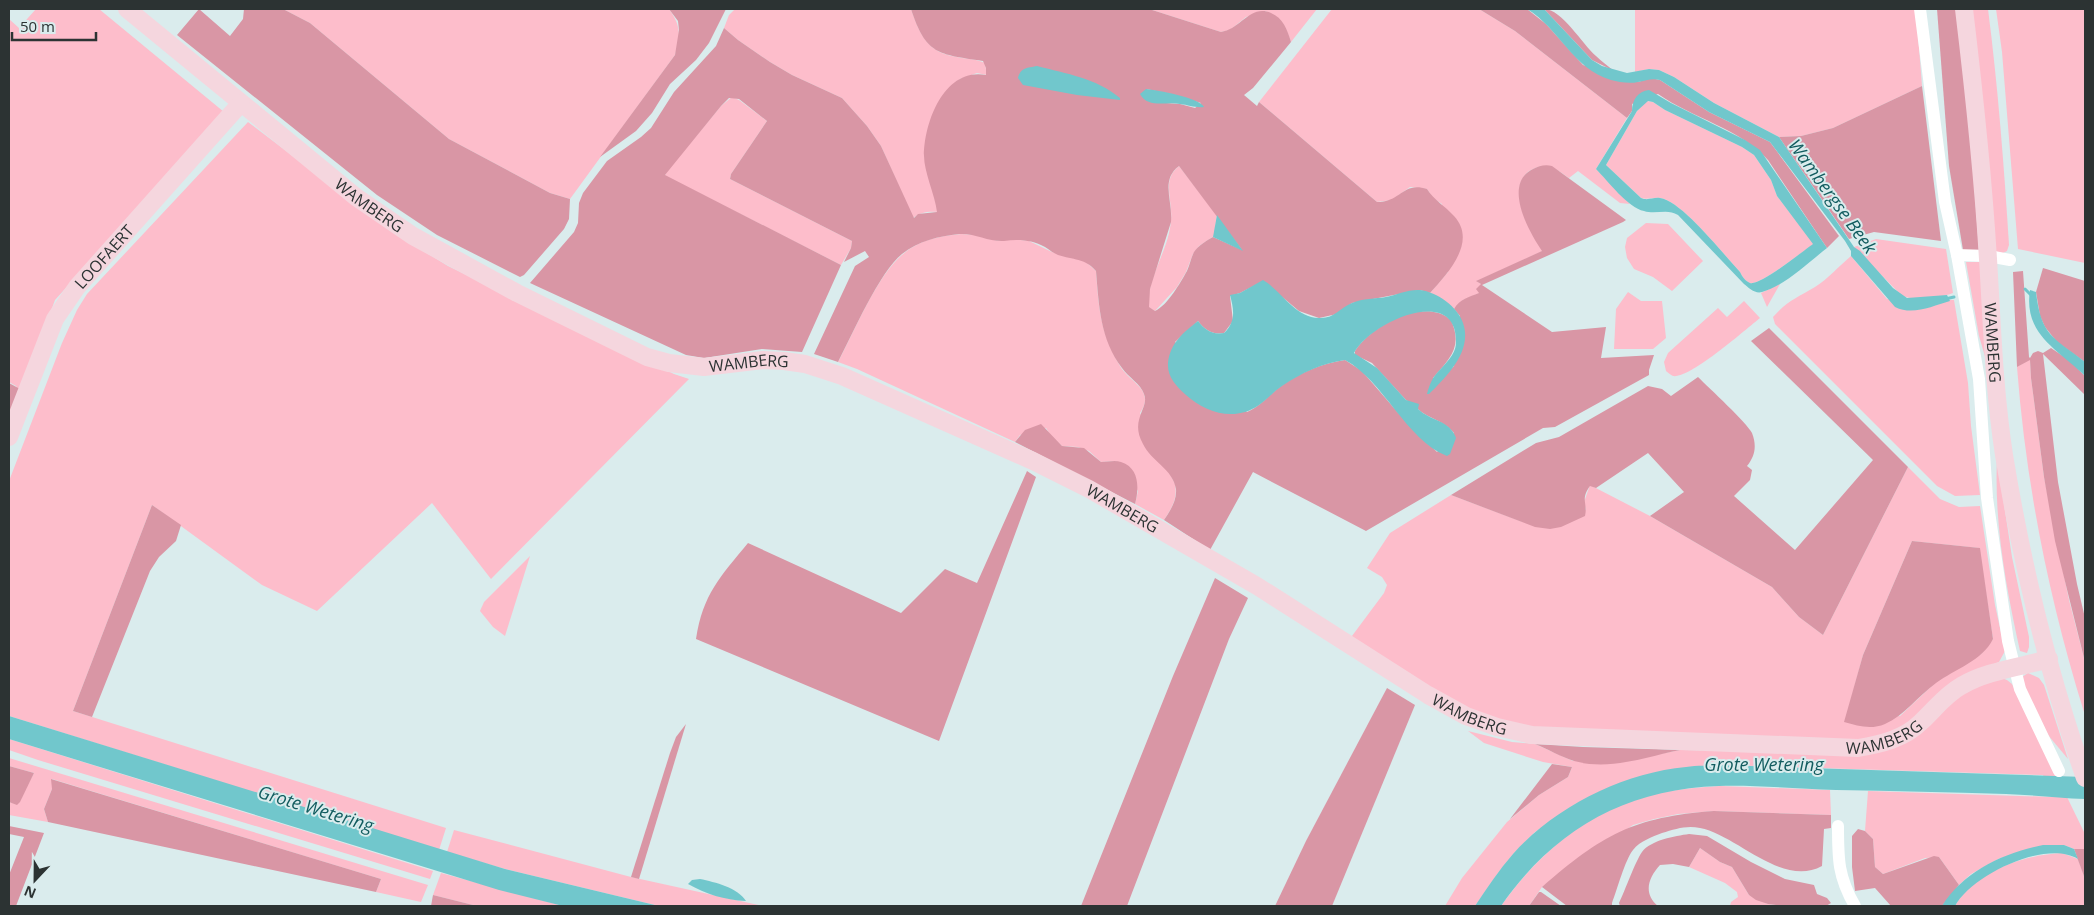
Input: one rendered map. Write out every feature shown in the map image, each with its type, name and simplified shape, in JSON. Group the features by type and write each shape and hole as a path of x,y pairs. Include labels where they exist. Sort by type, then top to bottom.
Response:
{"street":[{"path":"127,9 246,106"},
{"name":"WAMBERG","path":"1920,9 1945,202 1957,256 1979,379 1986,498 2008,641 2015,668"},
{"name":"WAMBERG","path":"246,106 356,197 405,231 472,270 542,306 647,357 669,363 704,367 763,360 784,361 805,364 851,380 1033,461 1089,489 1302,613 1428,695 1466,716 1497,728 1532,735 1858,748 1880,744 1901,737 1920,723 1950,693 1961,686 1977,679 2049,659 2028,584 2004,453 1994,352 1988,256 1964,9"},
{"name":"LOOFAERT","path":"9,437 55,319 71,295 246,106"},
{"path":"1957,256 1988,256 2010,260"},
{"path":"2049,659 2084,774"},
{"path":"2015,668 2020,689 2060,771"},
{"path":"1838,826 1840,876 1855,906"}],"shaded area":[{"path":"36,9 99,9 224,112 55,300 20,394 16,386 9,382 9,19 19,28"},
{"path":"199,9 230,36 243,19 244,9 283,9 310,23 449,139 550,193 570,199 569,219 564,229 524,275 520,277 437,235 377,195 177,35"},
{"path":"283,9 669,9 678,26 679,36 675,55 570,199 550,193 449,139 310,23"},
{"path":"669,9 726,9 709,43 696,60 670,84 652,113 636,131 600,157 675,55 679,30 678,21"},
{"path":"735,9 911,9 922,35 932,47 947,55 985,63 987,75 977,73 960,79 950,88 924,155 938,212 925,212 913,218 881,146 867,126 842,98 792,75 770,62 724,28 729,15"},
{"path":"911,9 1149,9 1221,32 1234,27 1257,12 1271,13 1284,24 1291,42 1253,88 1244,95 1257,106 1259,102 1377,202 1392,199 1407,190 1419,187 1427,189 1454,216 1461,226 1463,236 1461,247 1451,267 1430,293 1420,290 1352,303 1337,314 1319,318 1299,311 1263,281 1230,296 1233,321 1224,333 1209,331 1198,321 1175,342 1247,412 1257,407 1281,386 1296,377 1320,366 1345,360 1362,371 1400,415 1437,452 1454,433 1447,426 1423,413 1406,400 1372,363 1355,355 1355,351 1373,332 1399,317 1427,311 1440,313 1451,320 1456,338 1453,352 1433,378 1442,379 1454,366 1460,316 1454,309 1456,306 1465,299 1479,293 1476,289 1481,284 1476,281 1542,251 1525,221 1519,197 1520,185 1524,176 1533,169 1544,165 1552,166 1626,220 1482,285 1552,332 1606,327 1601,358 1654,355 1649,375 1555,427 1543,428 1366,531 1253,472 1210,550 1164,520 1173,506 1176,489 1174,482 1166,470 1147,450 1139,435 1138,428 1145,399 1144,394 1122,368 1109,346 1102,322 1096,271 1088,264 1058,255 1045,247 1025,241 998,241 959,234 929,240 908,249 894,262 885,274 867,304 838,362 814,354 855,266 869,257 865,251 844,262 851,248 852,241 730,179 731,174 767,121 739,99 729,98 721,106 665,175 841,265 802,352 762,349 704,358 686,355 530,283 574,232 578,223 579,203 583,193 607,161 651,128 674,92 716,46 724,28 770,62 792,75 842,98 867,126 881,146 914,218 918,214 937,212 924,156 928,128 939,100 948,88 959,80 971,75 986,75 986,68 983,61 944,54 936,50 922,36","holes":["1146,89 1171,94 1201,103 1195,108 1166,103","1179,166 1242,250 1213,237 1203,243 1194,252 1187,271 1173,293 1155,311 1149,307 1150,289 1171,222 1170,178"]},
{"path":"1149,9 1317,9 1291,42 1282,23 1275,16 1265,11 1246,17 1230,30 1221,32"},
{"path":"1332,9 1479,9 1515,31 1627,118 1596,169 1630,204 1620,203 1578,171 1569,178 1547,166 1531,170 1523,177 1520,187 1520,198 1526,222 1543,251 1477,281 1482,285 1480,293 1463,300 1454,309 1430,293 1448,272 1442,204 1433,198 1427,189 1410,187 1392,200 1377,202 1259,102"},
{"path":"1479,9 1527,9 1546,24 1583,65 1638,82 1651,78 1660,80 1709,112 1770,142 1839,236 1827,248 1768,160 1744,140 1658,94 1632,104 1632,111 1627,118 1515,31"},
{"path":"1544,9 1558,15 1565,21 1590,51 1614,71 1592,60"},
{"path":"1635,9 1916,9 1922,86 1833,128 1801,136 1779,137 1714,103 1674,77 1659,70 1649,69 1635,72"},
{"path":"1937,9 1959,9 1966,68 1979,251 1963,250 1949,166"},
{"path":"1972,9 1988,9 1992,38 2009,245 2007,251 2001,254 1996,251"},
{"path":"1996,9 2085,9 2085,263 2018,249 2002,52"},
{"path":"1922,86 1941,241 1874,232 1849,239 1779,137 1801,136 1833,128"},
{"path":"732,97 767,121 731,174 730,179 852,241 851,248 841,265 665,176 666,172 721,106"},
{"path":"1647,101 1653,102 1665,110 1742,147 1754,155 1771,180 1777,196 1814,244 1772,274 1750,283 1745,280 1702,229 1679,208 1669,201 1660,198 1641,198 1606,165 1637,111"},
{"path":"248,122 391,231 448,266 590,335 674,374 689,379 491,579 432,503 317,611 262,585 152,505 73,711 446,828 439,850 9,716 9,481 62,343 77,310 87,294"},
{"path":"1179,166 1217,215 1214,236 1199,246 1193,254 1186,272 1177,287 1155,311 1148,307 1149,296 1171,220 1170,178"},
{"path":"1646,223 1668,224 1703,261 1672,291 1653,277 1634,269 1627,258 1625,247 1627,238"},
{"path":"961,234 976,235 998,241 1013,239 1029,241 1052,252 1085,261 1096,271 1100,309 1108,342 1124,372 1140,387 1143,393 1145,398 1144,405 1140,413 1175,484 1175,499 1164,520 1135,504 1138,491 1116,461 1101,462 1089,451 1078,447 1062,446 1051,436 1046,428 1020,435 1015,442 838,362 870,299 890,268 901,256 924,241"},
{"path":"1876,239 1946,249 1953,293 1927,298 1913,298 1901,295 1854,247"},
{"path":"1851,256 1887,299 1954,300 1968,383 1971,426 1980,495 1955,496 1937,486 1775,324 1773,317 1783,307 1820,284"},
{"path":"1966,262 1980,262 1989,370 1979,336"},
{"path":"2043,268 2085,281 2085,362 2057,342 2045,327 2040,316 2036,292"},
{"path":"2023,271 2029,357 2033,353 2038,351 2043,353 2051,348 2069,360 2085,376 2085,395 2043,354 2058,482 2085,618 2085,662 2055,541 2044,477 2030,360 2017,367 2013,272"},
{"path":"1780,284 1767,307 1761,293"},
{"path":"1628,292 1641,301 1662,301 1666,338 1653,349 1614,349 1616,309"},
{"path":"1744,301 1760,318 1692,370 1673,376 1666,371 1664,362 1668,353 1718,308 1727,317"},
{"path":"1769,328 1908,467 1823,635 1799,617 1772,587 1650,516 1684,492 1648,453 1596,488 1590,486 1585,495 1585,516 1561,527 1550,529 1535,527 1451,495 1536,443 1559,437 1648,386 1662,389 1671,396 1698,377 1749,428 1754,438 1754,451 1747,466 1752,470 1750,480 1734,496 1795,550 1873,460 1751,341"},
{"path":"2030,359 2044,477 2069,600 2085,662 2084,712 2071,670 2050,584 2026,455 2017,367"},
{"path":"9,383 20,389 9,424"},
{"path":"1041,424 1062,446 1084,448 1101,462 1119,461 1132,469 1137,480 1135,504 1015,442 1025,430"},
{"path":"1997,458 2012,557 2029,637 2027,653 2020,651 2002,555 1997,507"},
{"path":"1908,467 1940,499 1959,507 1980,506 1995,605 2005,651 1999,662 1968,675 1910,724 1878,740 1529,731 1476,716 1349,640 1384,593 1387,585 1382,577 1367,568 1390,533 1451,495 1523,522 1586,510 1584,502 1590,485 1650,516 1772,587 1799,617 1823,635","holes":["1912,541 1979,548 1993,639 1981,654 1936,682 1900,716 1845,722 1863,655"]},
{"path":"1027,471 1036,477 939,741 696,639 699,623 708,598 721,576 748,543 901,613 945,569 977,583"},
{"path":"152,505 181,525 176,541 159,557 150,571 92,717 73,711"},
{"path":"1912,541 1980,548 1993,639 1988,647 1975,659 1936,683 1905,710 1885,724 1870,727 1844,722 1863,655"},
{"path":"530,556 505,636 493,627 480,611 484,602"},
{"path":"1215,578 1248,598 1229,639 1127,906 1081,906 1173,676"},
{"path":"2028,673 2039,678 2044,685 2068,759 2043,729 2033,711 2022,677"},
{"path":"1992,675 2007,680 2012,684 2085,834 2085,849 2074,849 2064,845 2000,858 1971,874 1959,885 1939,857 1925,858 1883,874 1875,867 1873,839 1865,831 1868,791 2052,797 2043,775 1720,765 1577,803 1535,832 1514,853 1475,906 1445,906 1462,878 1507,822 1539,795 1568,777 1572,767 1543,762 1484,743 1468,731 1512,742 1535,744 1573,761 1659,754 1680,750 1875,753 1944,704"},
{"path":"1387,688 1415,705 1332,906 1275,906 1306,841"},
{"path":"686,724 639,879 631,877 670,753 676,737"},
{"path":"9,739 433,871 430,879 38,760 9,750"},
{"path":"1535,744 1680,750 1614,764 1587,764 1574,761"},
{"path":"9,758 428,885 421,902 376,892 381,879 52,779 52,789 44,809 48,822 9,815 9,802 17,804 34,773 9,766"},
{"path":"1552,764 1572,767 1568,777 1539,795 1510,819"},
{"path":"9,766 34,773 17,805 9,802"},
{"path":"51,779 381,879 376,892 48,822 44,809 52,789"},
{"path":"1720,786 1830,790 1831,815 1714,811 1678,814 1654,819 1633,825 1542,887 1529,906 1501,906 1516,886 1551,849 1592,819 1638,798 1663,792"},
{"path":"1714,811 1831,815 1831,828 1824,829 1822,866 1807,871 1791,870 1760,858 1714,833 1700,828 1686,827 1662,833 1639,844 1633,850 1624,868 1612,906 1567,906 1542,887 1583,854 1620,832 1661,818"},
{"path":"9,826 44,833 16,906 9,906 9,875 24,837 9,834"},
{"path":"1858,829 1865,831 1873,839 1875,867 1883,874 1934,856 1939,857 1959,885 1942,906 1891,906 1875,888 1855,891 1852,867 1852,836"},
{"path":"454,830 631,877 763,906 659,906 505,869 447,852"},
{"path":"1689,834 1707,836 1751,862 1785,879 1814,885 1817,894 1827,898 1831,903 1826,906 1783,906 1756,900 1749,895 1732,867 1720,862 1700,848 1689,867 1673,864 1660,865 1656,870 1650,881 1649,891 1653,901 1658,906 1620,906 1619,903 1642,852 1651,844 1670,837"},
{"path":"1700,848 1720,862 1732,867 1749,895 1768,904 1783,906 1730,906 1731,902 1738,897 1737,892 1725,883 1689,867"},
{"path":"2074,849 2085,849 2085,879"},
{"path":"2062,853 2078,859 2085,879 2085,906 1955,906 1974,883 2001,867 2032,857"},
{"path":"441,873 563,906 477,906 433,895"},
{"path":"1539,892 1541,892 1561,906 1529,906"},
{"path":"433,895 477,906 431,906"}],"water":[{"path":"1527,9 1544,9 1592,60 1602,66 1627,73 1649,69 1659,70 1674,77 1714,103 1779,137 1854,247 1860,251 1893,288 1907,298 1947,295 1950,301 1909,311 1895,307 1851,256 1851,251 1845,241 1770,142 1709,112 1660,80 1651,79 1635,83 1611,80 1598,75 1576,58 1538,17"},
{"path":"1037,66 1091,81 1111,91 1120,100 1077,95 1023,85 1018,78 1021,72"},
{"path":"1146,89 1187,98 1204,107 1175,103 1153,103 1143,99 1140,94"},
{"path":"1649,90 1745,140 1760,150 1827,248 1778,285 1762,292 1757,292 1744,284 1678,215 1670,212 1644,211 1625,200 1596,169 1632,111 1636,97","holes":["1648,101 1665,110 1742,147 1754,155 1771,180 1777,196 1813,244 1772,274 1750,283 1745,280 1702,229 1679,208 1669,201 1660,198 1641,198 1606,165 1637,111"]},
{"path":"1217,215 1243,251 1213,237"},
{"path":"1263,280 1295,308 1310,317 1329,317 1356,301 1416,290 1427,291 1440,297 1452,306 1463,323 1465,333 1464,344 1456,363 1429,394 1427,394 1432,380 1451,357 1456,347 1452,324 1442,314 1428,311 1411,314 1393,321 1376,330 1363,341 1354,353 1377,368 1406,400 1419,404 1418,409 1445,424 1453,432 1456,438 1450,454 1447,456 1432,448 1419,437 1372,382 1359,369 1345,360 1329,363 1304,373 1279,388 1259,405 1240,413 1231,414 1212,411 1202,407 1182,392 1173,381 1168,368 1169,356 1175,344 1198,321 1209,331 1224,333 1231,325 1233,316 1230,295 1240,293"},
{"path":"2030,290 2036,292 2041,318 2050,334 2085,362 2085,376 2054,349 2037,330 2029,306"},
{"path":"9,716 505,869 659,906 563,906 499,890 9,739"},
{"path":"1720,765 2085,777 2085,799 2006,794 1748,786 1685,789 1653,795 1623,805 1595,819 1568,835 1544,856 1522,879 1501,906 1475,906 1513,854 1549,821 1570,807 1592,795 1638,776 1690,766"},
{"path":"2043,845 2064,845 2074,849 2078,859 2064,854 2048,854 2011,863 1977,883 1964,894 1955,906 1942,906 1961,883 1986,865 2013,853"},
{"path":"700,879 732,889 738,892 746,901 716,896 688,884 692,880"}],"waterway":[{"name":"Wambergse Beek","path":"2025,289 2031,295"},
{"name":"Wambergse Beek","path":"1945,299 1954,297"}],"water label":[{"name":"Grote Wetering","path":"1764,764"},
{"name":"Grote Wetering","path":"316,808"}]}
